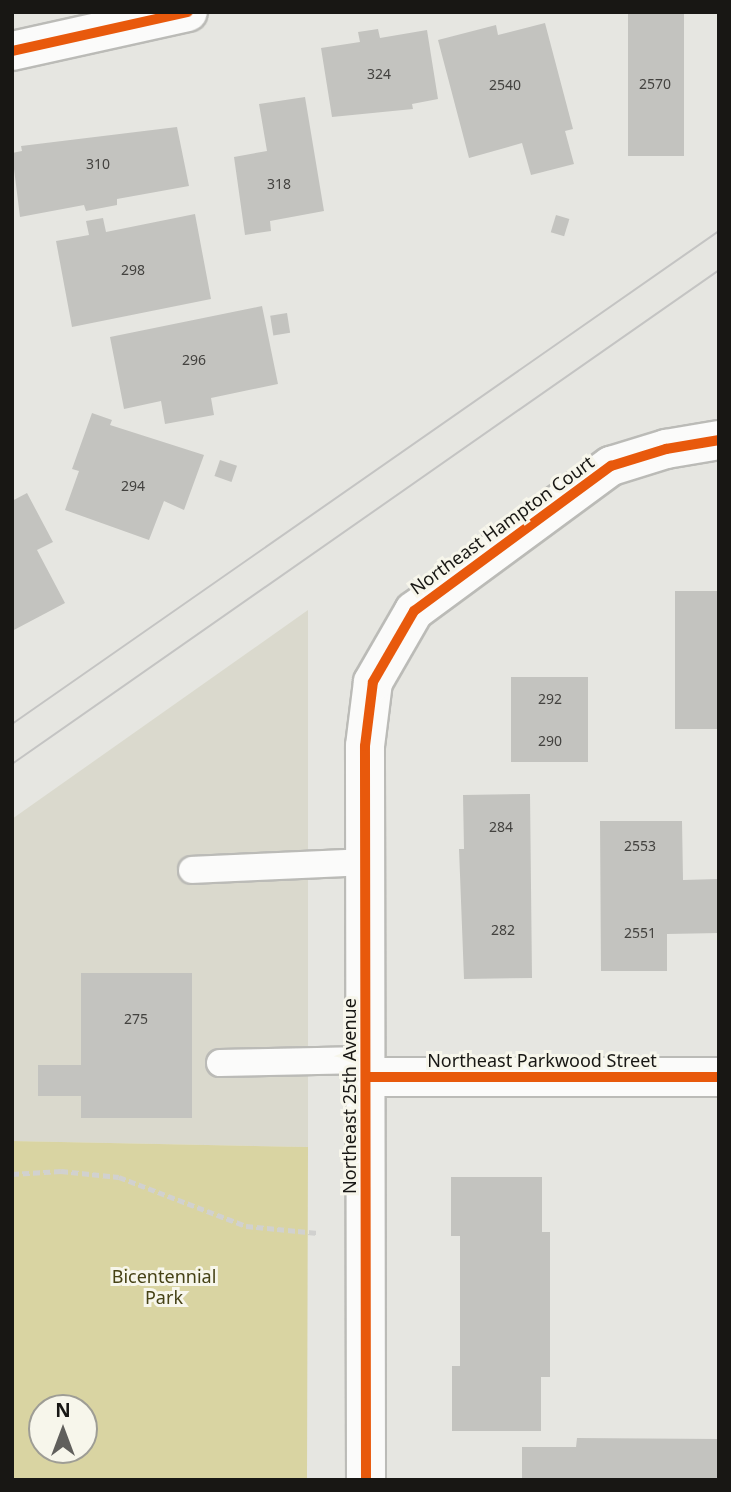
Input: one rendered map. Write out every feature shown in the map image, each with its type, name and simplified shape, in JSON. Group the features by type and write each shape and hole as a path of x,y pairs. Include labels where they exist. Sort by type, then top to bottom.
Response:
{"street":[{"path":"12,51 188,12"},
{"name":"Northeast Hampton Court","path":"367,711 373,682 393,642 414,611 442,587 611,466 666,449 719,440"},
{"name":"Northeast 25th Avenue","path":"366,1480 367,711"},
{"name":"Northeast Parkwood Street","path":"366,1068 719,1077"}],"lane":[{"path":"192,870 366,862"},
{"path":"220,1063 366,1068"}],"path":[{"path":"12,1174 61,1171 120,1177 246,1226 318,1233"}],"shaded area":[{"path":"308,610 308,1147 12,1141 12,819"}],"green space":[{"name":"Bicentennial Park","path":"12,1141 308,1147 307,1480 12,1480"}],"building":[{"path":"628,12 684,12 684,156 628,156"},
{"path":"545,23 573,129 565,131 574,164 531,175 522,143 469,158 438,40 496,25 498,35"},
{"path":"378,29 380,38 427,30 438,99 412,104 413,109 332,117 321,48 360,42 358,32"},
{"path":"305,97 324,211 270,221 271,231 245,235 234,157 267,151 259,104"},
{"path":"177,127 189,186 117,199 117,205 86,211 84,205 20,217 12,153 22,151 21,146"},
{"path":"195,214 211,299 72,327 56,241 89,235 86,221 103,218 106,232"},
{"path":"556,215 569,219 564,236 551,232"},
{"path":"262,306 278,384 211,398 214,415 165,424 161,401 124,409 110,337"},
{"path":"287,313 290,333 273,335 270,316"},
{"path":"92,413 112,420 110,425 204,455 184,510 164,501 149,540 65,510 79,471 72,469"},
{"path":"220,460 237,466 231,482 214,476"},
{"path":"27,493 53,542 37,550 65,603 12,631 12,501"},
{"path":"675,591 719,591 719,729 675,729"},
{"path":"511,677 588,677 588,762 511,762"},
{"path":"530,794 532,978 464,979 459,849 464,849 463,795"},
{"path":"600,821 682,821 683,880 719,879 719,933 667,934 667,971 601,971"},
{"path":"81,973 192,973 192,1118 81,1118 81,1096 38,1096 38,1065 81,1065"},
{"path":"451,1177 542,1177 542,1232 550,1232 550,1377 541,1377 541,1431 452,1431 452,1366 460,1366 460,1236 451,1236"},
{"path":"577,1438 719,1439 719,1480 522,1480 522,1447 576,1447"}],"tram line":[{"path":"12,724 719,231"},
{"path":"12,764 719,270"}],"cycle path":[{"path":"12,51 188,12"},
{"path":"366,1480 365,746 373,682 414,611 611,466 666,449 719,440"},
{"path":"366,1077 719,1077"}]}
